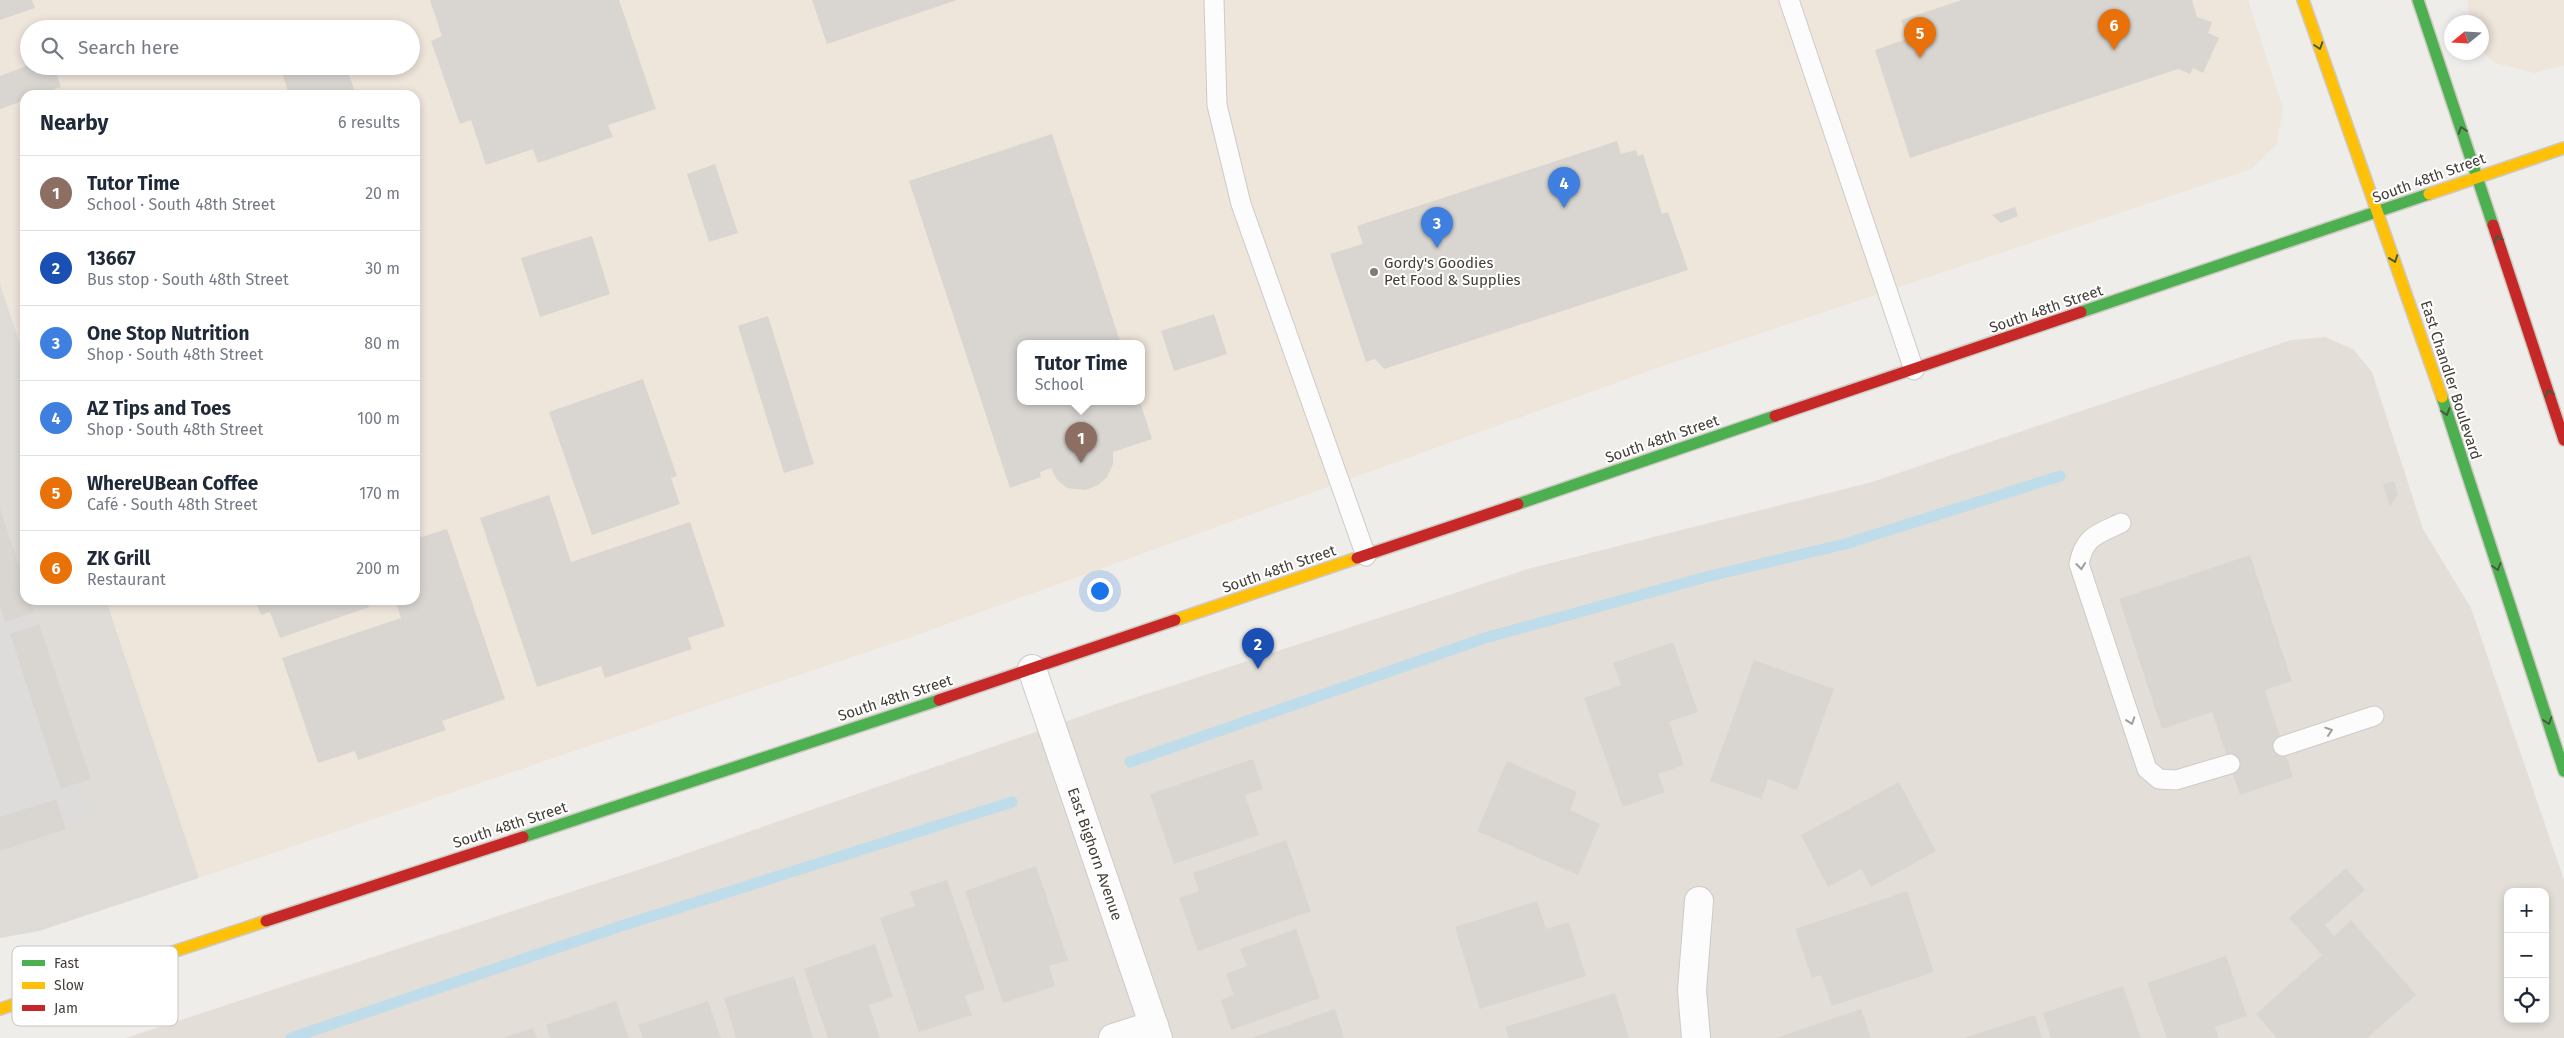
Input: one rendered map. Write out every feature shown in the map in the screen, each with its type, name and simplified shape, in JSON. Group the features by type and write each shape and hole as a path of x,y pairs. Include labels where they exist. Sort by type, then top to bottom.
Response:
{"main road":[{"name":"East Chandler Boulevard","path":"2303,0 2423,340 2564,771"},
{"path":"2418,0 2564,440"},
{"name":"South 48th Street","path":"178,950 1032,669 2377,213 2477,176 2564,148"},
{"name":"South 48th Street","path":"0,1009 12,1005"}],"street":[{"name":"East Bighorn Avenue","path":"1032,669 1156,1031"},
{"path":"1696,1038 1692,990 1699,901"},
{"path":"1113,1038 1156,1031"}],"lane":[{"path":"1214,0 1217,105 1241,204 1366,556"},
{"path":"1789,0 1914,370"},
{"path":"2121,523 2094,537 2082,548 2079,564 2147,769 2159,779 2176,780 2230,764"},
{"path":"2283,746 2374,716"}],"shaded area":[{"path":"0,0 2248,0 2283,108 2277,144 2251,169 1660,367 917,635 199,878 108,605 420,605 420,90 20,90 20,344 0,284"},
{"path":"2467,0 2564,0 2564,65 2535,73 2495,63 2489,57 2489,15 2469,15"},
{"path":"0,284 20,344 20,605 108,605 199,878 39,931 0,938"},
{"path":"2325,337 2353,349 2372,372 2423,529 2471,608 2564,880 2564,1038 126,1038 163,1026 178,1026 178,1021 656,864 1110,706 1531,568 1872,482 2291,340"},
{"path":"0,539 91,818 0,848"}],"building":[{"path":"0,0 32,0 35,8 0,20"},
{"path":"430,0 619,0 656,109 608,125 613,137 538,163 533,149 486,165 471,120 460,124 431,41 442,36"},
{"path":"812,0 957,0 827,44"},
{"path":"1962,0 2192,0 2197,17 2212,22 2208,33 2219,38 2203,73 2193,68 2190,74 2178,69 1910,158 1875,50 1907,39 1901,20"},
{"path":"20,68 20,75 57,75 61,87 52,90 20,90 20,102 0,109 0,76"},
{"path":"283,75 349,75 354,90 287,90"},
{"path":"1052,134 1120,340 1017,340 1017,405 1141,405 1152,439 1113,452 1113,464 1107,477 1098,485 1086,490 1067,488 1057,480 1051,468 1040,472 1041,477 1010,488 909,181"},
{"path":"1617,141 1621,154 1636,150 1638,156 1643,154 1662,214 1668,212 1688,270 1384,369 1375,359 1366,362 1330,254 1363,244 1357,226"},
{"path":"715,164 738,233 709,242 687,174"},
{"path":"2015,207 2018,216 2001,223 1992,215"},
{"path":"592,236 610,294 540,317 521,258"},
{"path":"1214,314 1227,354 1174,371 1161,331"},
{"path":"768,316 814,464 784,473 738,326"},
{"path":"643,379 677,476 671,478 680,504 592,535 549,412"},
{"path":"2394,481 2398,494 2390,507 2383,484"},
{"path":"549,495 571,562 690,522 725,626 688,638 692,649 605,678 601,666 537,687 480,518"},
{"path":"0,508 20,569 20,605 32,605 34,612 5,622 0,607"},
{"path":"447,529 505,699 442,721 446,730 358,760 355,751 318,763 282,658 401,618 397,605 420,605 420,537"},
{"path":"2250,555 2292,681 2265,690 2293,777 2240,795 2212,712 2162,729 2119,599"},
{"path":"257,605 368,605 369,607 280,638 270,612 261,615"},
{"path":"39,624 91,779 61,789 10,634"},
{"path":"1673,642 1698,712 1669,722 1684,765 1658,774 1665,792 1623,807 1584,698 1621,685 1613,663"},
{"path":"1754,660 1834,689 1797,790 1768,779 1761,799 1710,781"},
{"path":"1253,759 1263,789 1245,795 1259,835 1174,864 1150,794"},
{"path":"1507,761 1577,792 1570,810 1600,824 1578,875 1477,831"},
{"path":"1899,782 1936,851 1871,887 1861,869 1828,887 1801,835"},
{"path":"56,799 66,829 0,851 0,817"},
{"path":"1286,840 1311,911 1198,951 1179,898 1199,891 1193,873"},
{"path":"1036,866 1068,960 1049,966 1055,986 1003,1003 965,891"},
{"path":"2346,868 2365,890 2325,925 2334,936 2351,920 2416,995 2367,1038 2277,1038 2256,1014 2322,955 2289,918"},
{"path":"947,880 985,989 965,996 972,1015 919,1032 880,918 915,906 910,892"},
{"path":"1907,891 1934,972 1832,1006 1821,975 1812,978 1795,929"},
{"path":"1537,901 1546,929 1569,922 1586,976 1480,1009 1455,927"},
{"path":"1296,929 1320,998 1231,1030 1221,1000 1234,995 1226,974 1247,966 1240,949"},
{"path":"875,944 893,997 869,1005 880,1038 828,1038 804,969"},
{"path":"2226,956 2247,1016 2215,1027 2219,1038 2167,1038 2147,983"},
{"path":"794,976 813,1038 736,1038 724,998"},
{"path":"2123,986 2141,1038 2051,1038 2043,1013"},
{"path":"1615,993 1629,1038 1509,1038 1505,1027"},
{"path":"616,1001 629,1038 550,1038 546,1025"},
{"path":"708,1001 721,1038 643,1038 638,1025"},
{"path":"1335,1009 1344,1038 1251,1038"},
{"path":"1861,1009 1871,1038 1776,1038"},
{"path":"2035,1015 2042,1038 1964,1038"},
{"path":"533,1028 537,1038 503,1038"}],"waterway":[{"path":"1130,762 1485,638 1706,577 1845,544 2060,476"},
{"path":"291,1038 621,926 1012,802"}],"traffic: fast":[{"path":"2418,0 2493,225"},
{"path":"2081,312 2429,194"},
{"path":"2442,397 2564,771"},
{"path":"1518,504 1775,416"},
{"path":"523,837 939,700"}],"traffic: slow":[{"path":"2303,0 2442,397"},
{"path":"2429,194 2564,148"},
{"path":"1175,620 1357,558"},
{"path":"178,950 266,921"},
{"path":"0,1009 12,1005"}],"traffic: jam":[{"path":"2493,225 2564,440"},
{"path":"1775,416 2081,312"},
{"path":"1357,558 1518,504"},
{"path":"939,700 1175,620"},
{"path":"266,921 523,837"}],"place":[{"name":"ZK Grill","path":"2114,50"},
{"name":"WhereUBean Coffee","path":"1920,58"},
{"name":"AZ Tips and Toes","path":"1564,208"},
{"name":"One Stop Nutrition","path":"1437,248"},
{"name":"Gordy's Goodies Pet Food & Supplies","path":"1374,272"},
{"name":"Tutor Time","path":"1081,463"},
{"name":"13667","path":"1258,669"}]}
